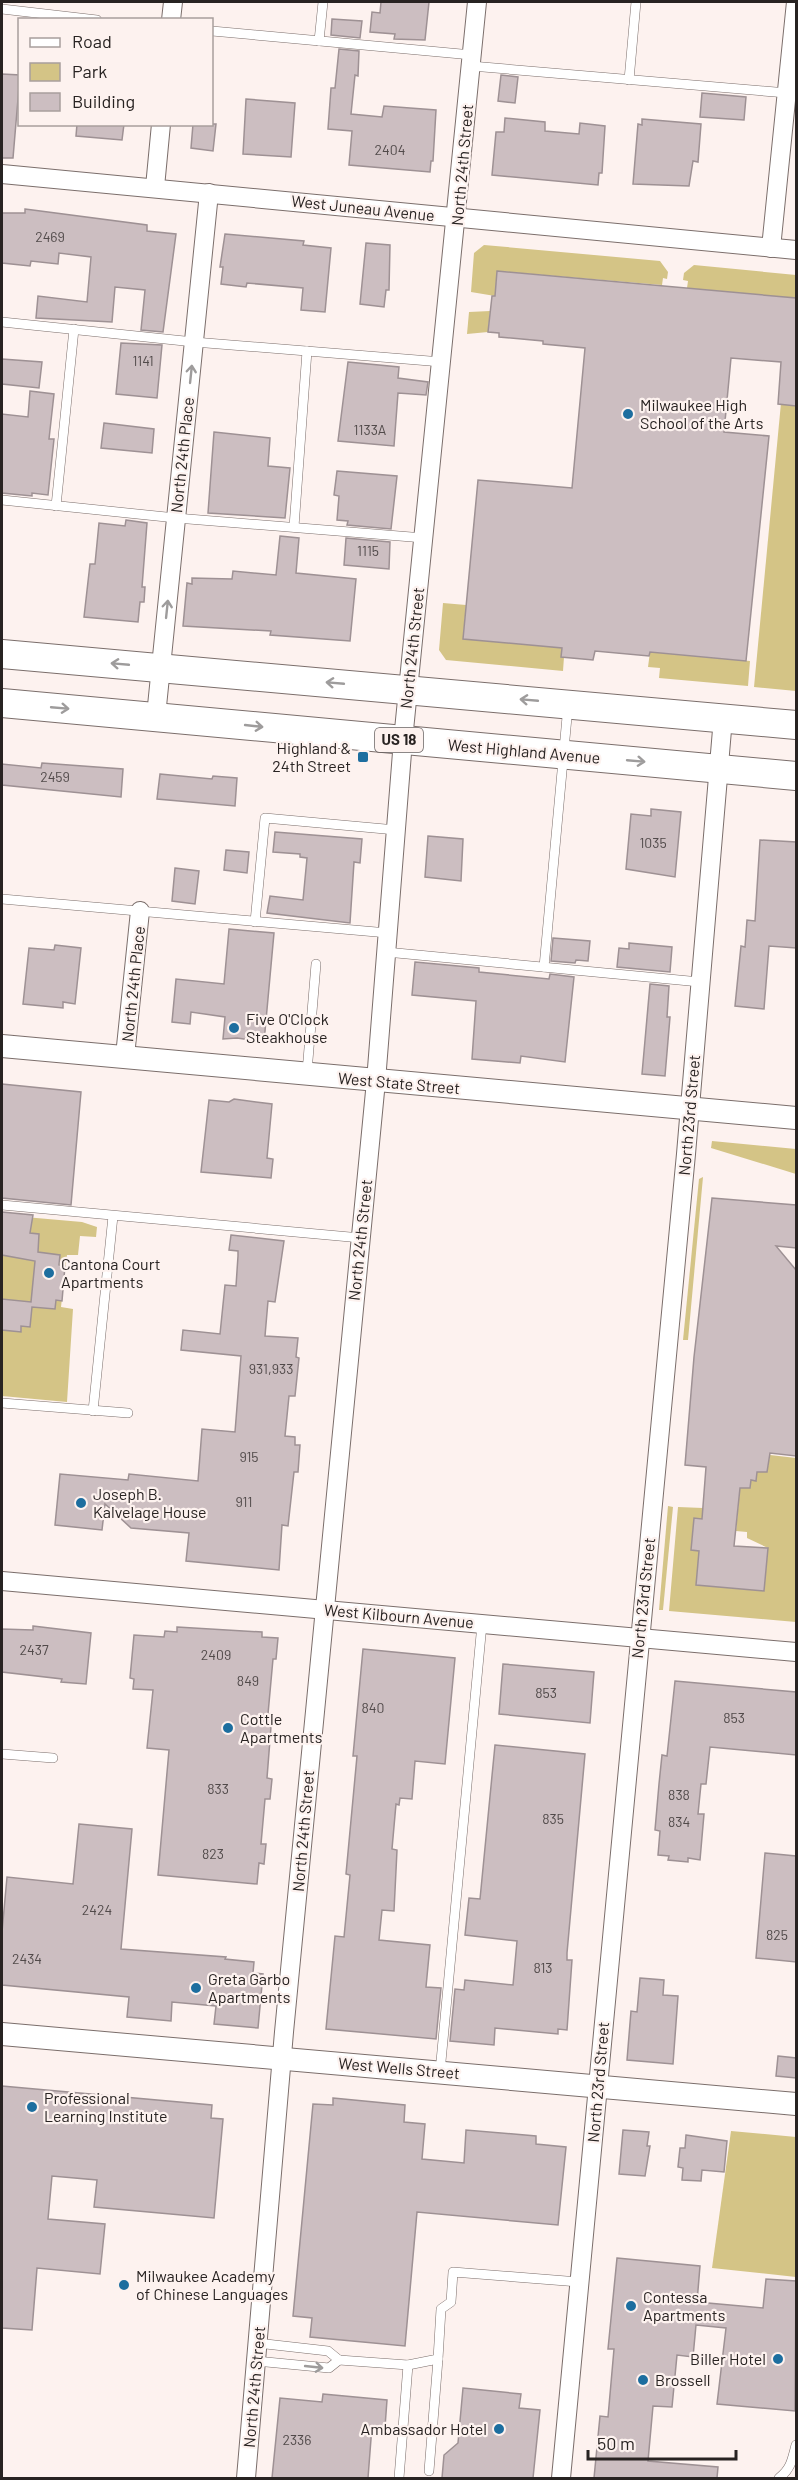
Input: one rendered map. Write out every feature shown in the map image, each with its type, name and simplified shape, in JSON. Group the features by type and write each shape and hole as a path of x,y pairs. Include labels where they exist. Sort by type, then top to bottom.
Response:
{"main road":[{"path":"2,654 796,725"},
{"name":"West Highland Avenue","path":"2,703 796,776"}],"street":[{"path":"171,18 172,2"},
{"name":"North 24th Street","path":"246,2478 282,2058 376,1081 403,740 477,2"},
{"path":"771,248 796,2"},
{"path":"155,187 161,126"},
{"name":"West Juneau Avenue","path":"2,174 796,250"},
{"name":"North 24th Place","path":"156,716 209,193"},
{"name":"North 23rd Street","path":"561,2478 690,1109 723,718"},
{"name":"North 24th Place","path":"125,1056 140,911"},
{"name":"West State Street","path":"2,1046 796,1118"},
{"name":"West Kilbourn Avenue","path":"2,1581 796,1652"},
{"name":"West Wells Street","path":"2,2034 796,2104"}],"lane":[{"path":"33,2 33,13"},
{"path":"319,41 323,2"},
{"path":"629,80 636,2"},
{"path":"2,9 79,18"},
{"path":"213,31 319,41 629,80 788,93"},
{"path":"2,322 194,342 442,362"},
{"path":"56,506 75,329"},
{"path":"294,527 307,351"},
{"path":"2,500 176,518 424,538"},
{"path":"544,967 568,704"},
{"path":"255,922 265,818 396,830"},
{"path":"2,898 387,933"},
{"path":"386,952 700,981"},
{"path":"306,1074 316,964"},
{"path":"2,1205 361,1238"},
{"path":"93,1411 113,1216"},
{"path":"2,1403 128,1413"},
{"path":"440,2072 482,1624"},
{"path":"2,1754 53,1758"},
{"path":"429,2471 441,2309 451,2302 453,2272 579,2282"},
{"path":"257,2352 328,2351 339,2360 408,2365 438,2359"},
{"path":"257,2352 329,2368 339,2360"},
{"path":"399,2478 408,2365"},
{"path":"779,2478 787,2473 795,2445"}],"green space":[{"path":"484,245 660,261 668,272 667,279 663,278 662,285 497,271 495,296 471,292 474,253"},
{"path":"694,265 796,275 796,298 687,288 688,281 683,280 684,273"},
{"path":"490,311 488,332 467,334 469,312"},
{"path":"781,403 796,405 796,691 754,687"},
{"path":"443,603 466,605 463,639 565,648 561,651 561,657 564,657 563,671 446,660 439,650"},
{"path":"650,652 750,661 748,686 659,678 660,668 648,667"},
{"path":"712,1141 796,1149 796,1174 711,1148"},
{"path":"703,1177 688,1340 683,1340 699,1179"},
{"path":"2,1215 82,1222 97,1227 96,1237 80,1236 78,1255 67,1255 61,1307 73,1309 67,1402 2,1396"},
{"path":"770,1455 796,1458 796,1622 669,1611 678,1507 703,1508 702,1519 694,1518 691,1550 699,1551 696,1585 764,1591 768,1548 747,1538 747,1532 736,1531 740,1488 750,1488 751,1480 756,1480 757,1472 767,1472"},
{"path":"668,1506 673,1507 663,1610 659,1610"},
{"path":"731,2131 796,2137 796,2277 712,2268"}],"building":[{"path":"381,2 429,2 425,40 394,39 395,34 370,32 372,12 380,13"},
{"path":"332,19 362,21 360,38 331,35"},
{"path":"339,49 359,51 358,76 355,75 351,114 382,117 384,106 436,110 433,161 431,161 430,172 349,165 352,131 328,129 331,88 335,88"},
{"path":"2,74 18,75 13,158 2,158"},
{"path":"501,75 518,77 515,103 498,101"},
{"path":"702,93 746,97 744,120 700,117"},
{"path":"246,99 295,103 291,157 243,154"},
{"path":"505,118 545,122 545,131 579,134 580,123 605,126 602,173 599,173 598,185 492,175 496,132 504,132"},
{"path":"642,119 701,124 698,162 693,161 689,186 633,184 638,124 642,125"},
{"path":"216,124 213,151 191,148 193,126"},
{"path":"77,126 124,126 122,140 76,136"},
{"path":"25,209 147,225 147,231 176,234 163,332 141,330 145,290 115,287 112,322 36,318 38,296 87,302 91,257 59,253 58,264 31,261 30,266 2,263 2,213 25,213"},
{"path":"225,234 304,241 303,245 331,248 325,312 301,310 303,288 247,283 246,287 221,284 223,267 220,267"},
{"path":"366,243 390,245 389,290 386,290 384,307 360,304"},
{"name":"Milwaukee High School of the Arts","path":"497,271 796,298 796,406 778,404 781,362 731,358 724,432 769,436 746,661 650,652 649,656 595,651 593,660 561,657 562,648 463,639 478,480 572,488 585,348 499,337 499,333 488,332"},
{"path":"121,343 162,345 157,398 116,394"},
{"path":"2,359 42,362 39,388 2,384"},
{"path":"348,362 399,367 398,378 428,382 426,395 398,393 394,446 338,441"},
{"path":"30,391 54,394 49,439 54,439 48,495 2,493 2,414 28,417"},
{"path":"104,423 154,429 152,453 101,448"},
{"path":"214,432 270,438 268,466 290,468 285,518 208,513"},
{"path":"337,471 397,476 391,529 347,525 348,521 337,520 339,496 334,495"},
{"path":"126,520 147,523 142,587 145,587 144,602 140,602 138,622 84,617 90,564 95,564 99,523 125,526"},
{"path":"280,536 299,538 296,573 356,579 350,641 270,635 271,631 183,626 187,583 192,584 192,578 232,579 233,571 276,575"},
{"path":"346,538 390,542 389,569 344,565"},
{"path":"42,763 123,769 121,797 2,785 2,764 41,768"},
{"path":"160,774 212,779 213,776 237,778 235,806 157,799"},
{"path":"651,809 681,812 675,877 626,869 631,814 651,816"},
{"path":"275,832 362,839 360,863 354,862 350,923 267,913 270,896 303,900 307,858 300,857 300,854 273,852"},
{"path":"428,836 463,839 461,881 425,877"},
{"path":"760,840 796,842 796,948 769,946 764,1009 735,1006 741,946 745,947 747,920 755,921"},
{"path":"226,850 249,852 247,873 224,870"},
{"path":"175,868 199,871 195,904 172,901"},
{"path":"229,929 274,933 264,1042 237,1038 223,1039 225,1017 191,1012 190,1024 172,1022 176,979 224,984"},
{"path":"553,938 590,941 588,961 576,960 575,963 551,961"},
{"path":"629,943 672,947 670,972 617,967 619,948 629,949"},
{"path":"55,945 81,948 75,1004 63,1002 63,1008 23,1004 29,948 54,950"},
{"path":"415,962 479,968 479,972 549,979 550,974 574,977 565,1062 521,1056 520,1063 472,1059 476,1001 412,995"},
{"path":"650,984 669,986 667,1017 670,1017 665,1076 642,1074"},
{"path":"2,1084 81,1092 71,1205 2,1198"},
{"path":"234,1099 272,1104 267,1158 273,1159 271,1178 201,1172 209,1100 229,1102"},
{"path":"712,1198 796,1205 796,1248 776,1246 796,1270 796,1456 770,1453 767,1472 757,1472 756,1481 751,1480 750,1488 740,1488 734,1546 768,1548 764,1591 696,1585 699,1551 691,1550 694,1518 702,1519 706,1467 685,1465 694,1357"},
{"name":"Cantona Court Apartments","path":"2,1212 33,1215 30,1233 39,1234 38,1252 60,1255 59,1265 65,1266 62,1301 56,1300 55,1309 32,1307 30,1327 21,1326 21,1332 2,1330 2,1299 31,1302 35,1261 2,1255"},
{"path":"231,1235 284,1241 275,1302 268,1301 265,1336 298,1338 296,1357 299,1358 295,1396 289,1396 285,1436 295,1437 295,1445 300,1445 298,1472 294,1472 288,1526 282,1525 279,1570 186,1561 189,1533 131,1528 105,1504 102,1530 55,1525 60,1474 128,1480 129,1474 198,1481 202,1429 235,1432 241,1356 181,1350 183,1330 220,1334 225,1285 236,1286 238,1251 229,1250"},
{"path":"33,1626 91,1633 86,1684 2,1672 2,1629 33,1630"},
{"path":"177,1627 262,1632 262,1637 278,1638 276,1659 273,1659 268,1714 272,1714 267,1778 272,1779 270,1799 265,1799 261,1844 266,1844 264,1864 259,1863 257,1884 158,1875 169,1750 147,1748 153,1690 133,1689 134,1679 130,1678 134,1635 164,1637 165,1631 177,1632"},
{"path":"363,1649 455,1658 445,1764 415,1761 412,1799 400,1798 399,1805 396,1804 392,1849 397,1850 394,1911 382,1910 379,1940 430,1945 426,1987 441,1988 436,2039 326,2029 335,1936 344,1937 350,1875 346,1874 357,1756 353,1756"},
{"path":"503,1664 594,1672 590,1723 499,1714"},
{"path":"675,1681 796,1692 796,1755 710,1747 706,1784 701,1784 698,1814 704,1814 700,1860 688,1858 688,1862 668,1860 669,1856 658,1855 660,1831 655,1830 662,1755 667,1756"},
{"path":"495,1745 585,1754 567,1953 567,1960 572,1960 567,2030 558,2029 558,2034 495,2028 494,2045 450,2041 455,1989 464,1990 465,1980 513,1985 517,1941 465,1935 469,1898 480,1899"},
{"path":"79,1824 132,1829 121,1949 226,1957 225,1959 254,1962 253,1973 263,1974 258,2028 214,2024 216,2006 172,2002 171,2021 127,2017 129,1997 2,1985 2,1932 7,1877 73,1884"},
{"path":"765,1853 796,1856 796,1962 756,1958"},
{"path":"640,1978 664,1980 663,1995 678,1996 673,2064 627,2060 631,2011 637,2012"},
{"path":"778,2056 796,2058 796,2078 776,2076"},
{"path":"2,2086 212,2105 211,2118 223,2119 214,2218 94,2207 97,2180 52,2176 48,2219 105,2224 100,2274 37,2268 32,2330 2,2328"},
{"path":"333,2098 405,2105 404,2122 425,2124 422,2159 464,2163 466,2130 536,2136 536,2144 566,2147 558,2225 417,2212 405,2346 310,2337 312,2318 293,2316 313,2104 333,2105"},
{"path":"623,2130 649,2132 647,2146 650,2146 645,2176 619,2174"},
{"path":"686,2135 727,2141 724,2172 702,2170 701,2181 682,2180 683,2168 678,2167 680,2148 685,2148"},
{"path":"617,2258 700,2266 697,2302 763,2308 766,2279 796,2281 795,2411 717,2404 726,2328 696,2325 693,2357 677,2355 672,2407 653,2406 648,2461 718,2467 717,2478 594,2478 600,2416 608,2417 614,2349 608,2349"},
{"name":"Ambassador Hotel","path":"463,2388 521,2394 519,2408 540,2410 533,2478 442,2478 444,2455 458,2443"},
{"path":"323,2394 387,2400 385,2427 372,2426 368,2478 272,2478 280,2398 322,2402"}],"place":[{"name":"Milwaukee High School of the Arts","path":"628,414"},
{"name":"Highland & 24th Street","path":"363,757"},
{"name":"Five O'Clock Steakhouse","path":"234,1028"},
{"name":"Cantona Court Apartments","path":"49,1273"},
{"name":"Joseph B. Kalvelage House","path":"81,1503"},
{"name":"Cottle Apartments","path":"228,1728"},
{"name":"Greta Garbo Apartments","path":"196,1988"},
{"name":"Professional Learning Institute","path":"32,2107"},
{"name":"Milwaukee Academy of Chinese Languages","path":"124,2285"},
{"name":"Contessa Apartments","path":"631,2306"},
{"name":"Biller Hotel","path":"778,2359"},
{"name":"Brossell","path":"643,2380"},
{"name":"Ambassador Hotel","path":"499,2429"}]}
